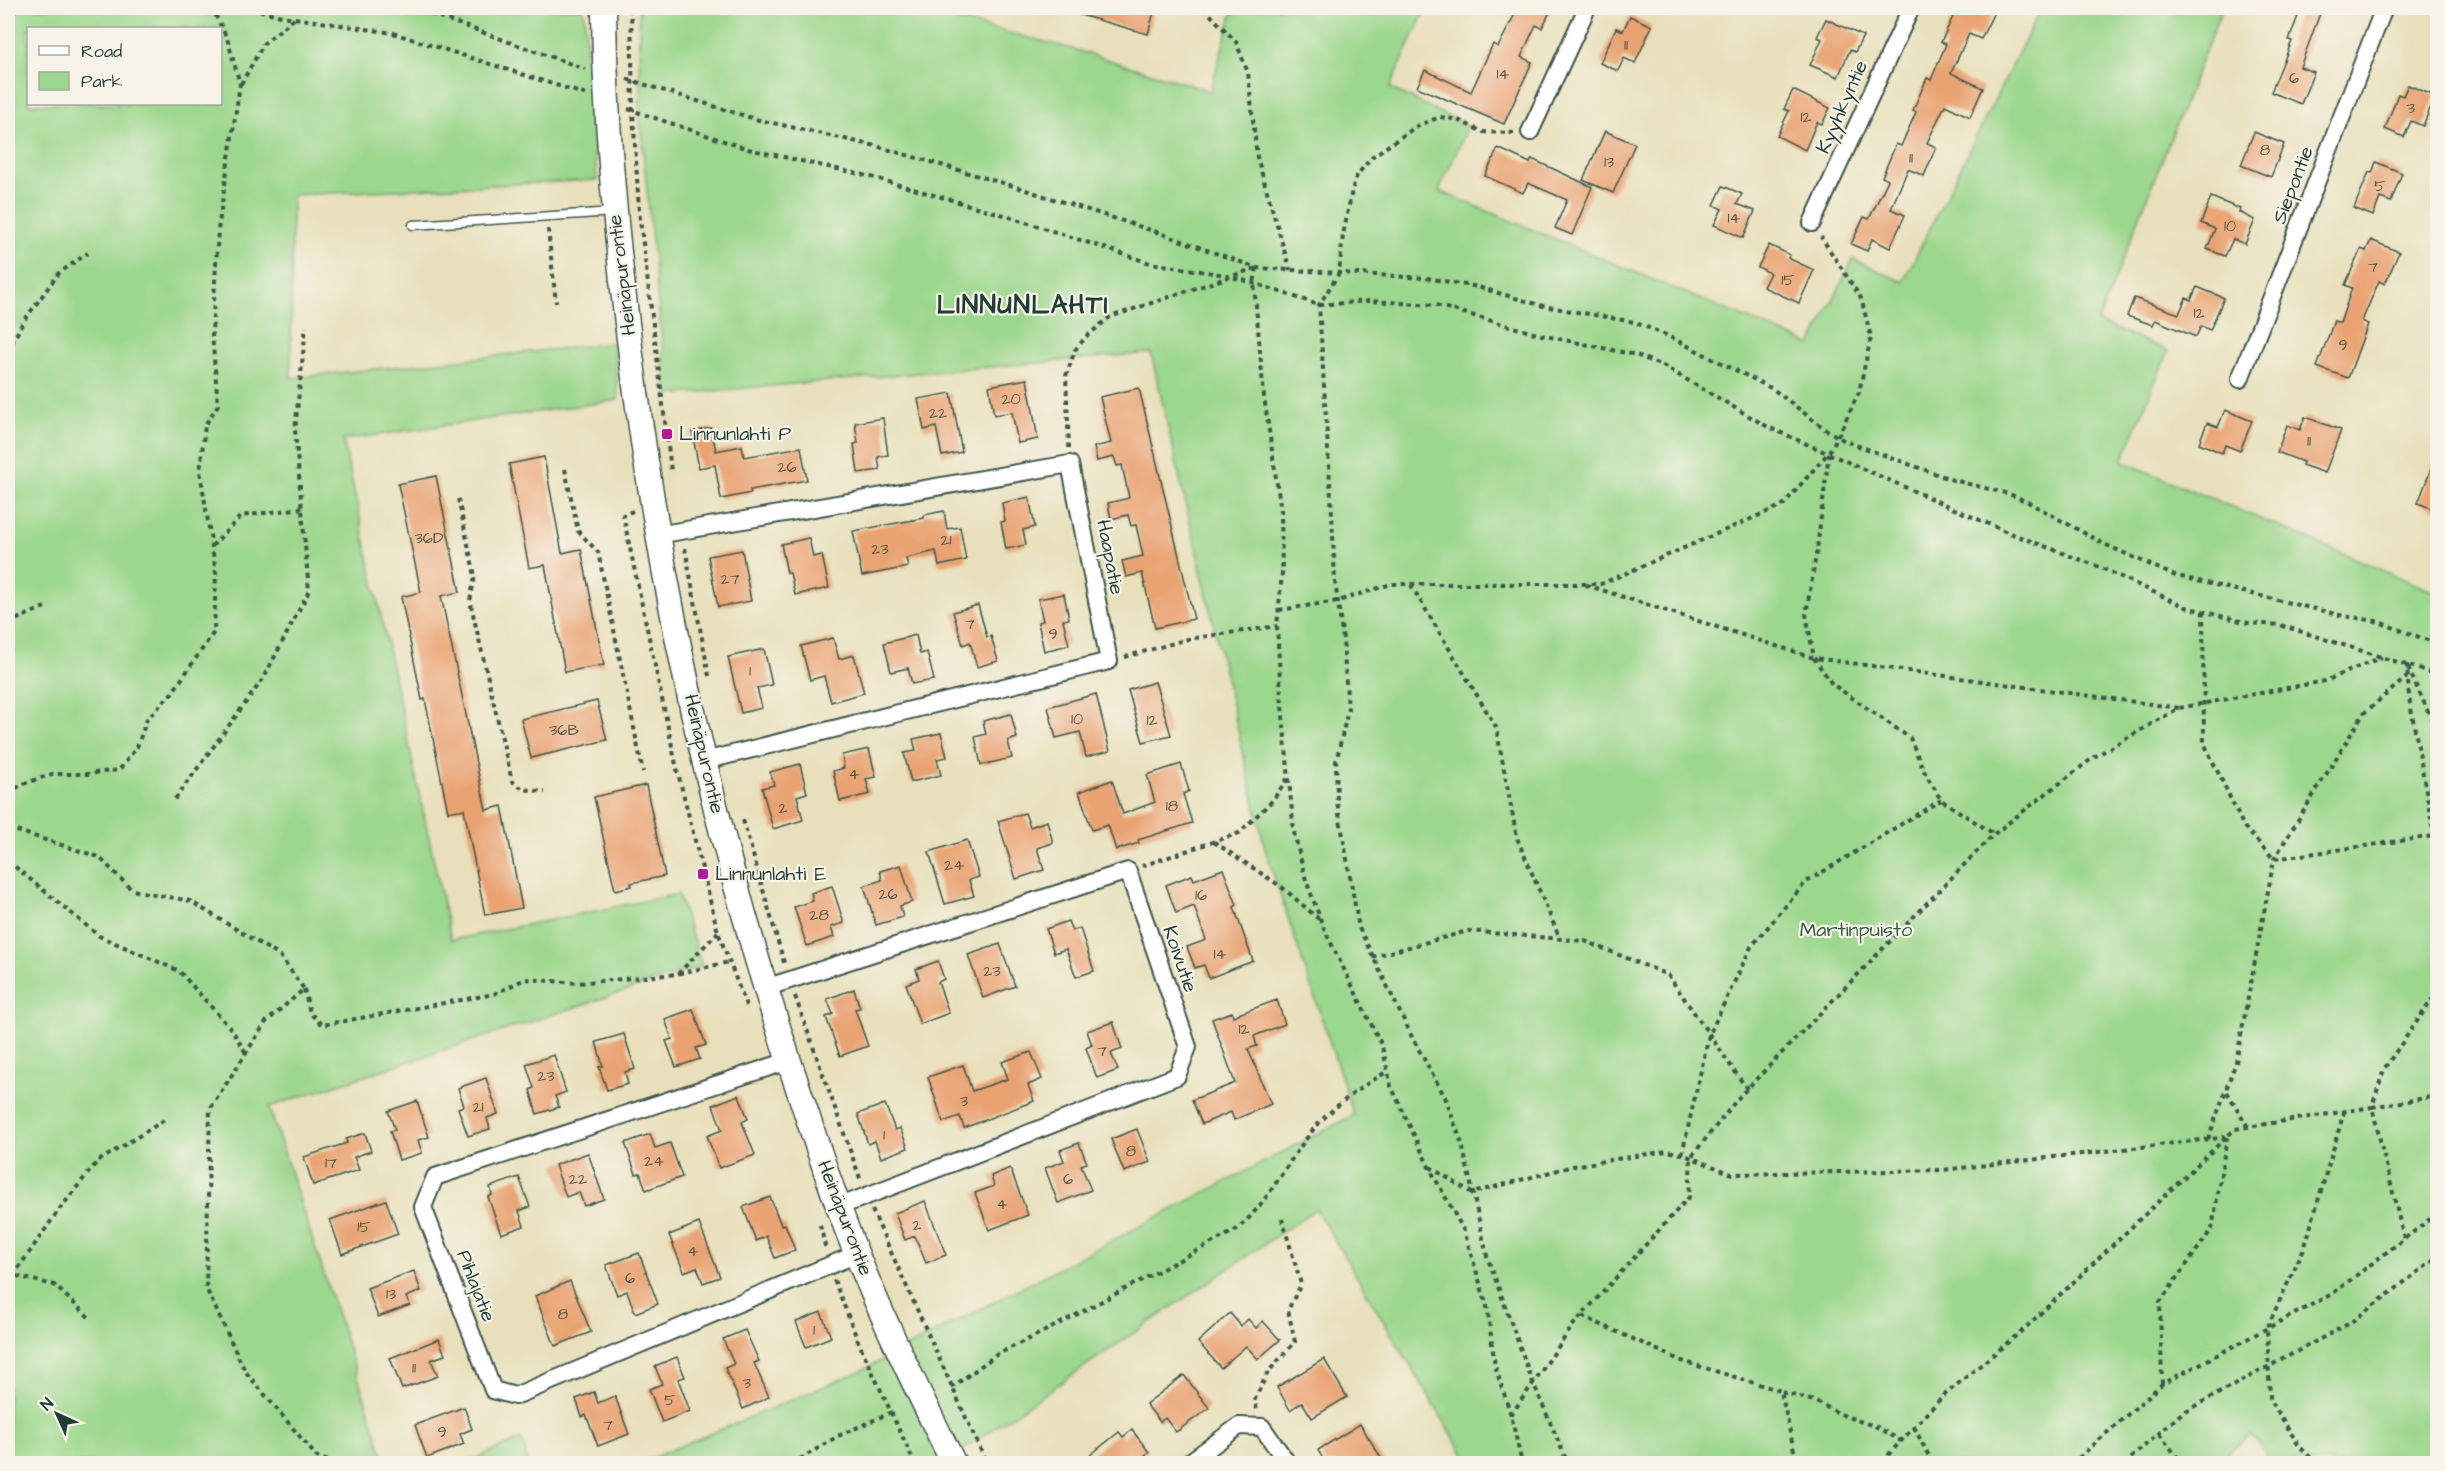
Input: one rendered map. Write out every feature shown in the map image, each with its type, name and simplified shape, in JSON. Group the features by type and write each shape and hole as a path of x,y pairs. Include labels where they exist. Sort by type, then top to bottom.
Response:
{"street":[{"name":"Heinäpurontie","path":"603,8 604,76 614,212 629,340 657,535 704,761 738,901 788,1061 838,1207 909,1373 954,1464"},
{"path":"1530,132 1587,8"},
{"name":"Kyyhkyntie","path":"1812,223 1911,8"},
{"name":"Siepontie","path":"2240,379 2384,8"},
{"path":"657,535 1070,464"},
{"name":"Haapatie","path":"1070,464 1109,661"},
{"path":"704,761 1109,661"},
{"path":"765,988 1128,872"},
{"name":"Koivutie","path":"838,1207 1177,1076 1188,1047 1128,872"},
{"name":"Pihlajatie","path":"788,1061 435,1177 423,1207 493,1390 514,1396 857,1254"},
{"path":"1187,1464 1239,1426 1262,1427 1288,1464"}],"lane":[{"path":"413,225 614,212"}],"path":[{"path":"212,8 222,27"},
{"path":"251,8 296,18 393,33 584,94"},
{"path":"414,8 604,76 632,80 755,119 876,146 1013,186 1157,232 1257,268 1427,278 1479,287 1543,306 1634,322 1666,335 1773,389 1838,436 1867,450 1944,477 2009,494 2104,544 2173,575 2344,616 2376,621 2438,644"},
{"path":"1204,8 1236,42 1248,74 1257,156 1290,270"},
{"path":"8,793 23,784 52,774 87,774 119,770 137,747 147,719 172,693 214,632 216,573 200,471 205,425 218,405 212,334 218,230 240,84 264,43 296,18"},
{"path":"222,28 240,84"},
{"path":"633,111 748,149 880,180 1150,262 1229,276 1318,306 1369,301 1436,305 1541,335 1636,355 1692,382 1737,411 1768,427 2007,532 2097,566 2186,607 2248,623 2280,625 2438,675"},
{"path":"1530,132 1502,135 1484,132 1458,120 1440,117 1417,126 1382,148 1357,175 1341,247 1340,273 1318,306 1335,581 1343,640 1348,710 1336,762 1337,802 1359,928 1413,1039 1445,1097 1462,1144 1487,1256 1534,1384 1568,1464"},
{"path":"547,217 555,303"},
{"path":"1279,610 1338,601 1391,584 1601,584 1783,504 1829,452 1838,436 1859,392 1872,337 1861,298 1812,223"},
{"path":"8,351 23,322 59,273 88,253"},
{"path":"1070,464 1066,376 1075,350 1110,316 1257,268"},
{"path":"1257,268 1254,283 1264,397 1281,511 1282,574 1277,626 1294,833 1306,880 1321,920 1382,1046 1391,1086 1429,1167 1464,1231 1487,1306 1495,1366 1511,1414 1522,1464"},
{"path":"175,799 263,679 309,591 295,430 306,327"},
{"path":"1829,452 1806,614 1814,658 1832,684 1910,738 1924,771 1941,800 1994,834"},
{"path":"565,469 578,531 598,552 643,772"},
{"path":"458,499 475,576 470,601 512,781 523,789 545,792"},
{"path":"211,546 241,516 303,508"},
{"path":"1410,584 1496,727 1517,838 1560,939"},
{"path":"1583,584 1814,658 2179,708"},
{"path":"8,623 45,607"},
{"path":"2203,611 2204,743 2244,827 2274,860"},
{"path":"1109,661 1188,639 1277,626"},
{"path":"1511,1414 1582,1316 1689,1197 1691,1157 1747,1089 1994,834 2094,757 2179,708 2325,681 2383,657"},
{"path":"2407,664 2409,698 2438,857"},
{"path":"2407,664 2438,733"},
{"path":"2208,1139 2236,1062 2274,860 2364,713 2407,678"},
{"path":"1128,872 1239,833 1272,800 1289,776"},
{"path":"1682,1154 1709,1035 1751,947 1806,882 1941,800"},
{"path":"8,828 99,857 132,890 190,902 280,956 304,989 310,1013 322,1025 494,994 525,979 578,983 677,974 729,962"},
{"path":"2274,860 2434,836"},
{"path":"1214,842 1283,888 1321,920"},
{"path":"8,861 99,936 179,971 232,1030 246,1053"},
{"path":"1372,957 1468,931 1585,941 1668,975 1747,1089"},
{"path":"677,974 718,932"},
{"path":"304,989 266,1022 210,1109 206,1288 245,1371 316,1457 338,1464"},
{"path":"2404,1238 2372,1107 2384,1069 2438,991"},
{"path":"951,1388 996,1354 1055,1326 1236,1230 1252,1216 1310,1133 1360,1087 1388,1071"},
{"path":"2226,1092 2248,1127"},
{"path":"1885,1463 1889,1454 1942,1396 2023,1330 2235,1129 2431,1097 2438,1098"},
{"path":"2317,1464 2299,1446 2270,1399 2267,1328 2305,1246 2344,1112"},
{"path":"13,1276 58,1211 97,1162 166,1119"},
{"path":"1429,1167 1472,1193 1573,1166 1650,1152 1667,1151 1682,1154 1732,1174 1943,1170 2227,1137"},
{"path":"2162,1384 2160,1302 2212,1229 2227,1137"},
{"path":"2072,1464 2162,1384 2332,1294 2438,1213"},
{"path":"1262,1427 1254,1401 1268,1372 1295,1342 1288,1310 1301,1284 1282,1219"},
{"path":"2124,1464 2182,1413 2350,1323 2438,1257"},
{"path":"8,1274 54,1285 92,1320"},
{"path":"1582,1316 1683,1361 1814,1401 1845,1416 1876,1427 1901,1441"},
{"path":"1781,1392 1797,1464"},
{"path":"792,1464 838,1437 892,1412"},
{"path":"1914,1427 1933,1464"},
{"path":"2158,1434 2183,1464"}],"green space":[{"path":"8,8 584,8 597,180 292,195 291,378 614,343 618,400 343,440 451,940 678,894 702,966 269,1107 386,1463 8,1463"},
{"name":"Martinpuisto","path":"639,8 910,8 1073,49 1210,91 1234,8 1426,8 1390,88 1468,126 1439,191 1811,345 1853,259 1903,282 2041,8 2222,8 2098,322 2168,351 2122,461 2437,593 2437,1463 2273,1463 2251,1435 2213,1464 1469,1463 1316,1209 943,1463 640,1463 861,1371 1354,1115 1266,852 1151,353 667,395 640,119"},
{"path":"521,1439 529,1463 465,1463"}],"building":[{"path":"1071,8 1155,8 1148,34 1070,12"},
{"path":"1518,8 1552,8 1542,28 1536,25 1521,57 1532,62 1504,124 1417,87 1425,70 1471,92 1493,44 1498,47"},
{"path":"1957,8 1996,8 1981,39 1969,34 1951,73 1983,88 1970,117 1945,105 1927,143 1936,147 1924,176 1908,169 1891,209 1905,215 1890,248 1872,239 1867,251 1851,244 1864,217 1869,219 1888,180 1882,177 1896,144 1901,146 1916,112 1913,110 1927,78 1931,80 1946,44 1941,42"},
{"path":"2301,8 2322,8 2300,67 2314,72 2301,104 2271,92 2292,41 2289,40"},
{"path":"1630,16 1652,26 1635,63 1624,58 1618,71 1600,63 1616,28 1623,31"},
{"path":"1826,19 1863,36 1855,52 1850,50 1838,77 1810,65 1822,39 1817,37"},
{"path":"2408,85 2435,96 2423,126 2411,121 2404,137 2385,129 2398,94 2403,96"},
{"path":"1793,90 1830,108 1822,124 1817,122 1805,150 1777,136 1789,111 1784,109"},
{"path":"1605,131 1635,144 1613,193 1583,180"},
{"path":"2254,132 2284,144 2271,177 2241,165"},
{"path":"1498,148 1530,163 1532,159 1592,187 1572,235 1555,228 1567,200 1528,183 1523,193 1485,176"},
{"path":"2376,162 2402,173 2391,202 2380,198 2373,216 2354,208 2369,172 2372,173"},
{"path":"1723,186 1742,194 1737,204 1755,211 1743,238 1714,225 1722,209 1714,205"},
{"path":"2211,197 2240,209 2239,212 2255,220 2245,244 2233,239 2225,256 2207,249 2215,229 2201,223"},
{"path":"2371,240 2399,252 2385,284 2379,281 2362,321 2368,324 2348,378 2317,367 2334,321 2340,323 2352,288 2345,285 2361,249 2366,251"},
{"path":"1769,245 1790,255 1788,258 1814,270 1799,303 1763,287 1770,273 1758,267"},
{"path":"2197,287 2224,298 2210,330 2201,326 2196,337 2155,320 2153,325 2127,316 2134,298 2179,314 2186,298 2191,300"},
{"path":"1027,379 1038,439 1018,443 1012,412 994,415 989,386"},
{"path":"1139,388 1194,619 1155,628 1142,573 1126,577 1122,561 1143,556 1136,525 1131,526 1128,515 1111,519 1108,503 1129,498 1122,465 1117,466 1114,457 1097,461 1094,447 1111,443 1100,397"},
{"path":"951,393 962,452 942,456 936,427 924,430 918,399"},
{"path":"2225,410 2252,421 2240,451 2225,445 2222,453 2199,443 2207,423 2218,427"},
{"path":"2305,417 2341,430 2325,473 2302,465 2303,462 2277,452 2287,425 2300,430"},
{"path":"883,418 888,455 878,457 880,470 858,473 854,444 858,443 855,423"},
{"path":"711,428 716,451 742,446 744,457 801,447 807,480 750,490 751,493 721,499 715,465 699,468 692,432"},
{"path":"2436,456 2438,456 2438,511 2418,503"},
{"path":"544,457 562,553 581,549 604,665 565,672 545,565 529,568 509,464"},
{"path":"436,476 460,592 441,596 486,810 502,806 522,908 485,915 464,809 448,812 401,597 421,592 398,484"},
{"path":"1029,497 1035,527 1023,530 1026,545 1006,549 1001,522 1005,521 1002,503"},
{"path":"944,511 947,529 960,527 966,560 939,566 936,551 906,558 908,567 862,576 853,531 924,518 924,515"},
{"path":"809,538 813,557 822,555 829,588 795,595 790,573 787,573 781,544"},
{"path":"742,550 751,601 718,607 708,556"},
{"path":"1064,594 1069,619 1063,620 1069,645 1044,651 1038,622 1043,621 1038,599"},
{"path":"978,605 987,637 991,636 998,661 977,667 970,642 963,645 953,612"},
{"path":"916,635 920,654 927,652 934,680 912,684 908,668 891,672 884,643"},
{"path":"833,638 839,659 854,655 864,693 831,702 824,676 810,680 801,646"},
{"path":"764,649 772,685 757,688 762,708 741,713 728,657"},
{"path":"1155,682 1171,735 1143,742 1128,690"},
{"path":"1096,694 1110,751 1086,757 1080,732 1056,738 1048,707"},
{"path":"597,701 607,740 531,758 521,719"},
{"path":"1011,714 1017,738 1008,741 1012,758 981,765 975,737 986,734 983,721"},
{"path":"941,733 947,757 937,759 941,775 911,782 904,753 916,751 913,739"},
{"path":"869,749 876,777 866,779 870,794 840,801 833,771 844,768 842,755"},
{"path":"800,764 807,793 797,796 803,820 773,829 762,788 774,785 770,772"},
{"path":"1181,764 1189,791 1183,794 1192,823 1138,840 1139,843 1116,850 1108,825 1092,830 1079,792 1112,780 1123,814 1155,802 1147,775"},
{"path":"646,785 665,876 631,883 632,886 615,890 594,797"},
{"path":"1025,813 1030,827 1047,821 1053,843 1037,848 1044,870 1016,879 998,821"},
{"path":"967,840 979,877 969,880 974,896 945,904 929,852"},
{"path":"901,865 912,902 900,906 903,917 876,925 864,886 882,880 880,871"},
{"path":"1223,869 1237,905 1234,907 1253,961 1209,978 1204,965 1195,968 1187,947 1206,940 1194,906 1176,913 1166,885 1192,875 1194,880"},
{"path":"832,886 844,923 831,927 834,937 807,946 794,907 813,901 811,893"},
{"path":"1068,921 1072,931 1080,928 1094,971 1076,977 1066,949 1054,953 1046,929"},
{"path":"1000,944 1015,986 983,998 968,955"},
{"path":"938,961 944,979 938,982 949,1013 920,1024 906,984 919,979 916,969"},
{"path":"854,989 860,1008 855,1009 868,1046 840,1056 826,1017 833,1014 827,999"},
{"path":"1277,1000 1285,1024 1254,1036 1257,1046 1248,1049 1271,1104 1234,1120 1231,1112 1202,1124 1192,1100 1235,1083 1212,1019 1232,1012 1233,1016"},
{"path":"693,1009 706,1045 696,1048 700,1059 676,1067 666,1041 672,1039 665,1019"},
{"path":"1113,1022 1122,1049 1111,1053 1118,1070 1097,1078 1086,1048 1092,1045 1087,1031"},
{"path":"624,1034 635,1069 625,1072 628,1084 607,1090 599,1067 603,1066 596,1042"},
{"path":"1031,1052 1042,1079 1028,1085 1034,1101 964,1128 960,1116 943,1122 928,1077 963,1065 972,1091 1008,1079 1002,1062"},
{"path":"554,1055 566,1092 555,1096 559,1107 537,1114 530,1090 534,1088 526,1064"},
{"path":"486,1078 498,1114 487,1118 490,1129 468,1136 458,1108 464,1106 458,1088"},
{"path":"739,1095 748,1119 742,1122 755,1155 719,1168 707,1136 722,1130 713,1105"},
{"path":"417,1101 429,1137 418,1140 422,1153 399,1160 390,1131 395,1130 388,1111"},
{"path":"885,1104 895,1130 900,1128 908,1148 881,1158 875,1141 868,1144 858,1114"},
{"path":"1137,1129 1150,1162 1124,1172 1111,1139"},
{"path":"365,1133 371,1151 354,1157 359,1170 313,1185 304,1157 347,1143 346,1139"},
{"path":"650,1134 655,1148 670,1143 682,1177 646,1190 640,1173 636,1174 625,1143"},
{"path":"1079,1143 1087,1163 1081,1165 1091,1190 1058,1203 1045,1168 1064,1161 1060,1150"},
{"path":"588,1153 604,1199 584,1206 579,1192 566,1197 555,1165"},
{"path":"1010,1168 1028,1215 989,1230 975,1193 994,1186 991,1176"},
{"path":"519,1177 530,1207 519,1211 524,1226 501,1234 488,1197 492,1195 490,1187"},
{"path":"770,1197 781,1225 785,1224 795,1250 775,1258 766,1236 756,1241 743,1207"},
{"path":"386,1200 398,1234 342,1254 330,1220"},
{"path":"925,1201 946,1255 926,1263 915,1236 905,1240 895,1213"},
{"path":"699,1223 720,1277 703,1283 697,1267 684,1272 669,1235"},
{"path":"639,1253 658,1304 635,1313 627,1291 617,1295 606,1265"},
{"path":"414,1271 421,1291 406,1297 410,1305 378,1317 367,1288"},
{"path":"570,1281 591,1332 555,1346 535,1296"},
{"path":"821,1312 831,1337 806,1347 796,1322"},
{"path":"1230,1313 1241,1326 1248,1319 1256,1328 1263,1321 1280,1340 1258,1359 1246,1346 1221,1368 1198,1342"},
{"path":"745,1330 759,1361 754,1363 769,1397 743,1409 725,1368 734,1364 723,1339"},
{"path":"439,1339 445,1355 431,1360 438,1376 402,1389 390,1358"},
{"path":"677,1357 685,1377 678,1379 690,1411 662,1422 649,1389 662,1384 655,1366"},
{"path":"1324,1359 1347,1397 1312,1418 1302,1402 1290,1410 1277,1387"},
{"path":"1184,1375 1209,1408 1176,1432 1165,1418 1160,1422 1146,1404"},
{"path":"594,1392 598,1403 615,1396 629,1434 598,1446 586,1415 582,1417 576,1399"},
{"path":"464,1407 472,1429 460,1434 464,1444 427,1458 415,1425"},
{"path":"1360,1424 1385,1464 1326,1464 1318,1450"},
{"path":"1132,1430 1149,1452 1134,1464 1079,1464 1119,1432 1123,1437"}],"place":[{"name":"Linnunlahti P","path":"667,434"},
{"name":"Linnunlahti E","path":"703,874"}],"district":[{"name":"LINNUNLAHTI","path":"1023,305"}]}
